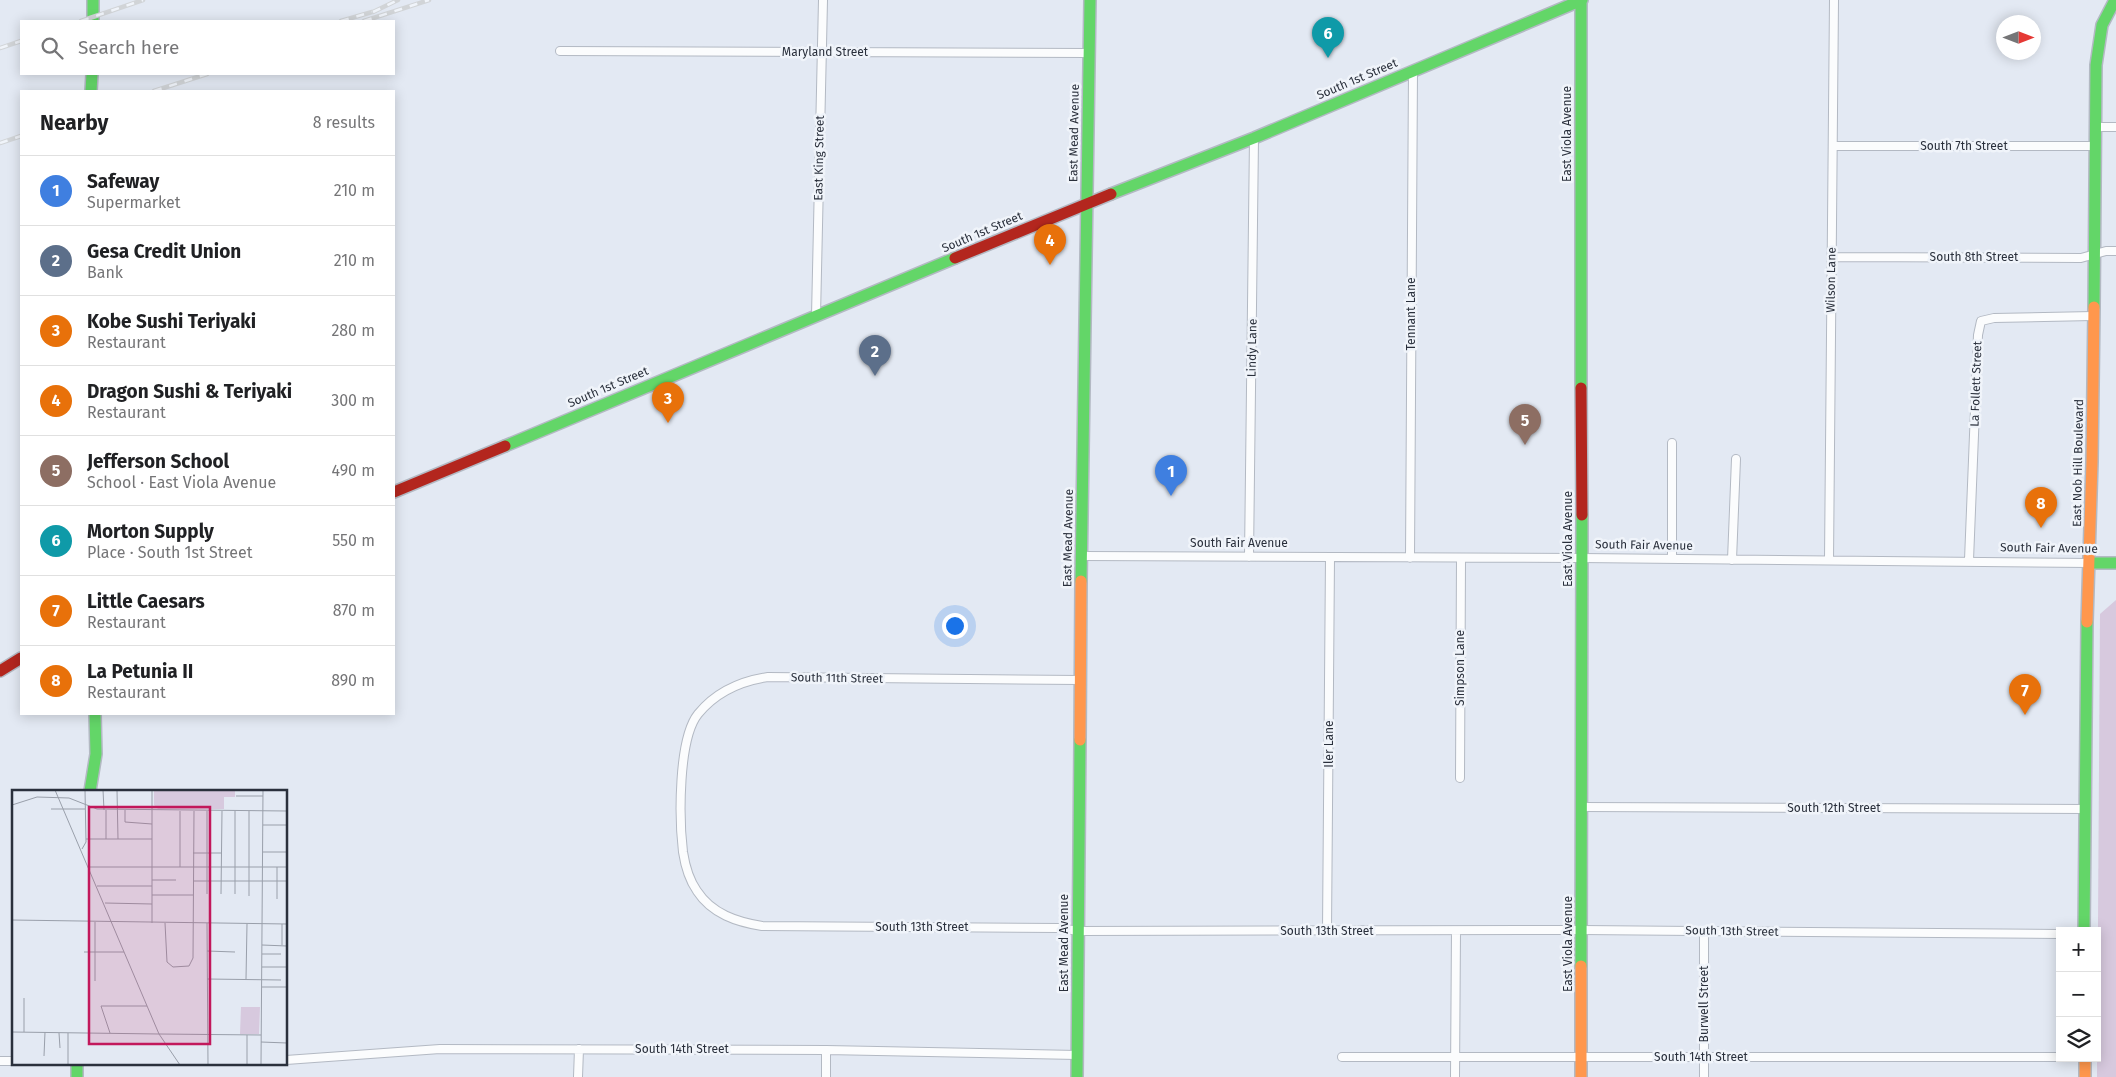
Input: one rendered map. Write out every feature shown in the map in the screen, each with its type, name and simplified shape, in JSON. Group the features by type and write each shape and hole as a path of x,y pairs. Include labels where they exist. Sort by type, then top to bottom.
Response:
{"main road":[{"path":"93,0 93,19"},
{"name":"East Mead Avenue","path":"1077,1077 1080,680 1090,0"},
{"name":"South 1st Street","path":"395,492 1087,203 1254,138 1581,0"},
{"name":"East Viola Avenue","path":"1581,0 1581,1077"},
{"name":"East Nob Hill Boulevard","path":"2084,927 2085,668 2090,563 2097,50 2102,25 2115,0"},
{"path":"91,90 92,75"},
{"name":"South Fair Avenue","path":"2090,563 2116,563"},
{"path":"0,671 20,659"},
{"path":"90,790 96,754 95,715"},
{"path":"2085,1062 2085,1077"},
{"path":"77,1064 77,1077"}],"street":[{"name":"East King Street","path":"816,316 823,0"},
{"name":"Wilson Lane","path":"1829,560 1834,0"},
{"name":"Maryland Street","path":"560,51 1089,53"},
{"name":"Tennant Lane","path":"1410,558 1412,70"},
{"path":"2095,127 2116,127"},
{"name":"Lindy Lane","path":"1249,557 1254,138"},
{"name":"South 7th Street","path":"1833,146 2095,146"},
{"name":"South 8th Street","path":"1832,257 2081,258 2116,251"},
{"name":"La Follett Street","path":"1969,560 1978,335 1981,320 1994,318 2093,316"},
{"path":"1672,443 1672,559"},
{"path":"1732,560 1736,459"},
{"name":"South Fair Avenue","path":"1082,556 1969,560 2090,563"},
{"name":"Iler Lane","path":"1327,931 1330,558"},
{"name":"Simpson Lane","path":"1460,778 1461,558"},
{"name":"South 11th Street","path":"682,803 683,751 688,732 697,714 716,697 738,684 750,680 785,677 1080,680"},
{"name":"South 13th Street","path":"682,803 683,852 691,879 698,892 731,920 762,926 1060,928 1078,931 1582,930 2056,934"},
{"name":"South 12th Street","path":"1582,807 2085,809"},
{"path":"1455,1077 1456,930"},
{"name":"Burwell Street","path":"1704,931 1704,1077"},
{"name":"South 14th Street","path":"288,1060 440,1049 826,1050 1077,1055"},
{"path":"578,1077 579,1049"},
{"path":"826,1050 826,1077"},
{"name":"South 14th Street","path":"1342,1058 2056,1057"}],"shaded area":[{"path":"2116,600 2116,1077 2097,1077 2097,1062 2101,1062 2101,927 2098,927 2100,614"}],"railway":[{"path":"84,20 143,0"},
{"path":"373,12 398,0"},
{"path":"367,20 429,0"},
{"path":"344,20 372,12"},
{"path":"0,48 20,41"},
{"path":"157,90 204,75"},
{"path":"0,143 20,136"}],"traffic: fast":[{"path":"93,0 93,20"},
{"path":"1081,581 1090,0"},
{"path":"1581,0 1581,388"},
{"path":"1111,194 1254,138 1582,0"},
{"path":"2094,307 2096,65 2102,25 2115,0"},
{"path":"91,90 92,75"},
{"path":"505,446 955,258"},
{"path":"1581,966 1582,515"},
{"path":"2090,563 2116,563"},
{"path":"2084,927 2087,622"},
{"path":"90,790 96,754 95,715"},
{"path":"1077,1077 1080,740"},
{"path":"77,1064 77,1077"}],"traffic: slow":[{"path":"2087,622 2094,307"},
{"path":"1080,740 1081,581"},
{"path":"1581,966 1581,1077"},
{"path":"2085,1062 2085,1077"}],"traffic: jam":[{"path":"955,258 1111,194"},
{"path":"1581,388 1582,515"},
{"path":"395,492 505,446"},
{"path":"0,671 20,659"}],"place":[{"name":"Morton Supply","path":"1328,58"},
{"name":"Dragon Sushi & Teriyaki","path":"1050,265"},
{"name":"Gesa Credit Union","path":"875,376"},
{"name":"Kobe Sushi Teriyaki","path":"668,423"},
{"name":"Jefferson School","path":"1525,445"},
{"name":"Safeway","path":"1171,496"},
{"name":"La Petunia II","path":"2041,528"},
{"name":"Little Caesars","path":"2025,715"}]}
